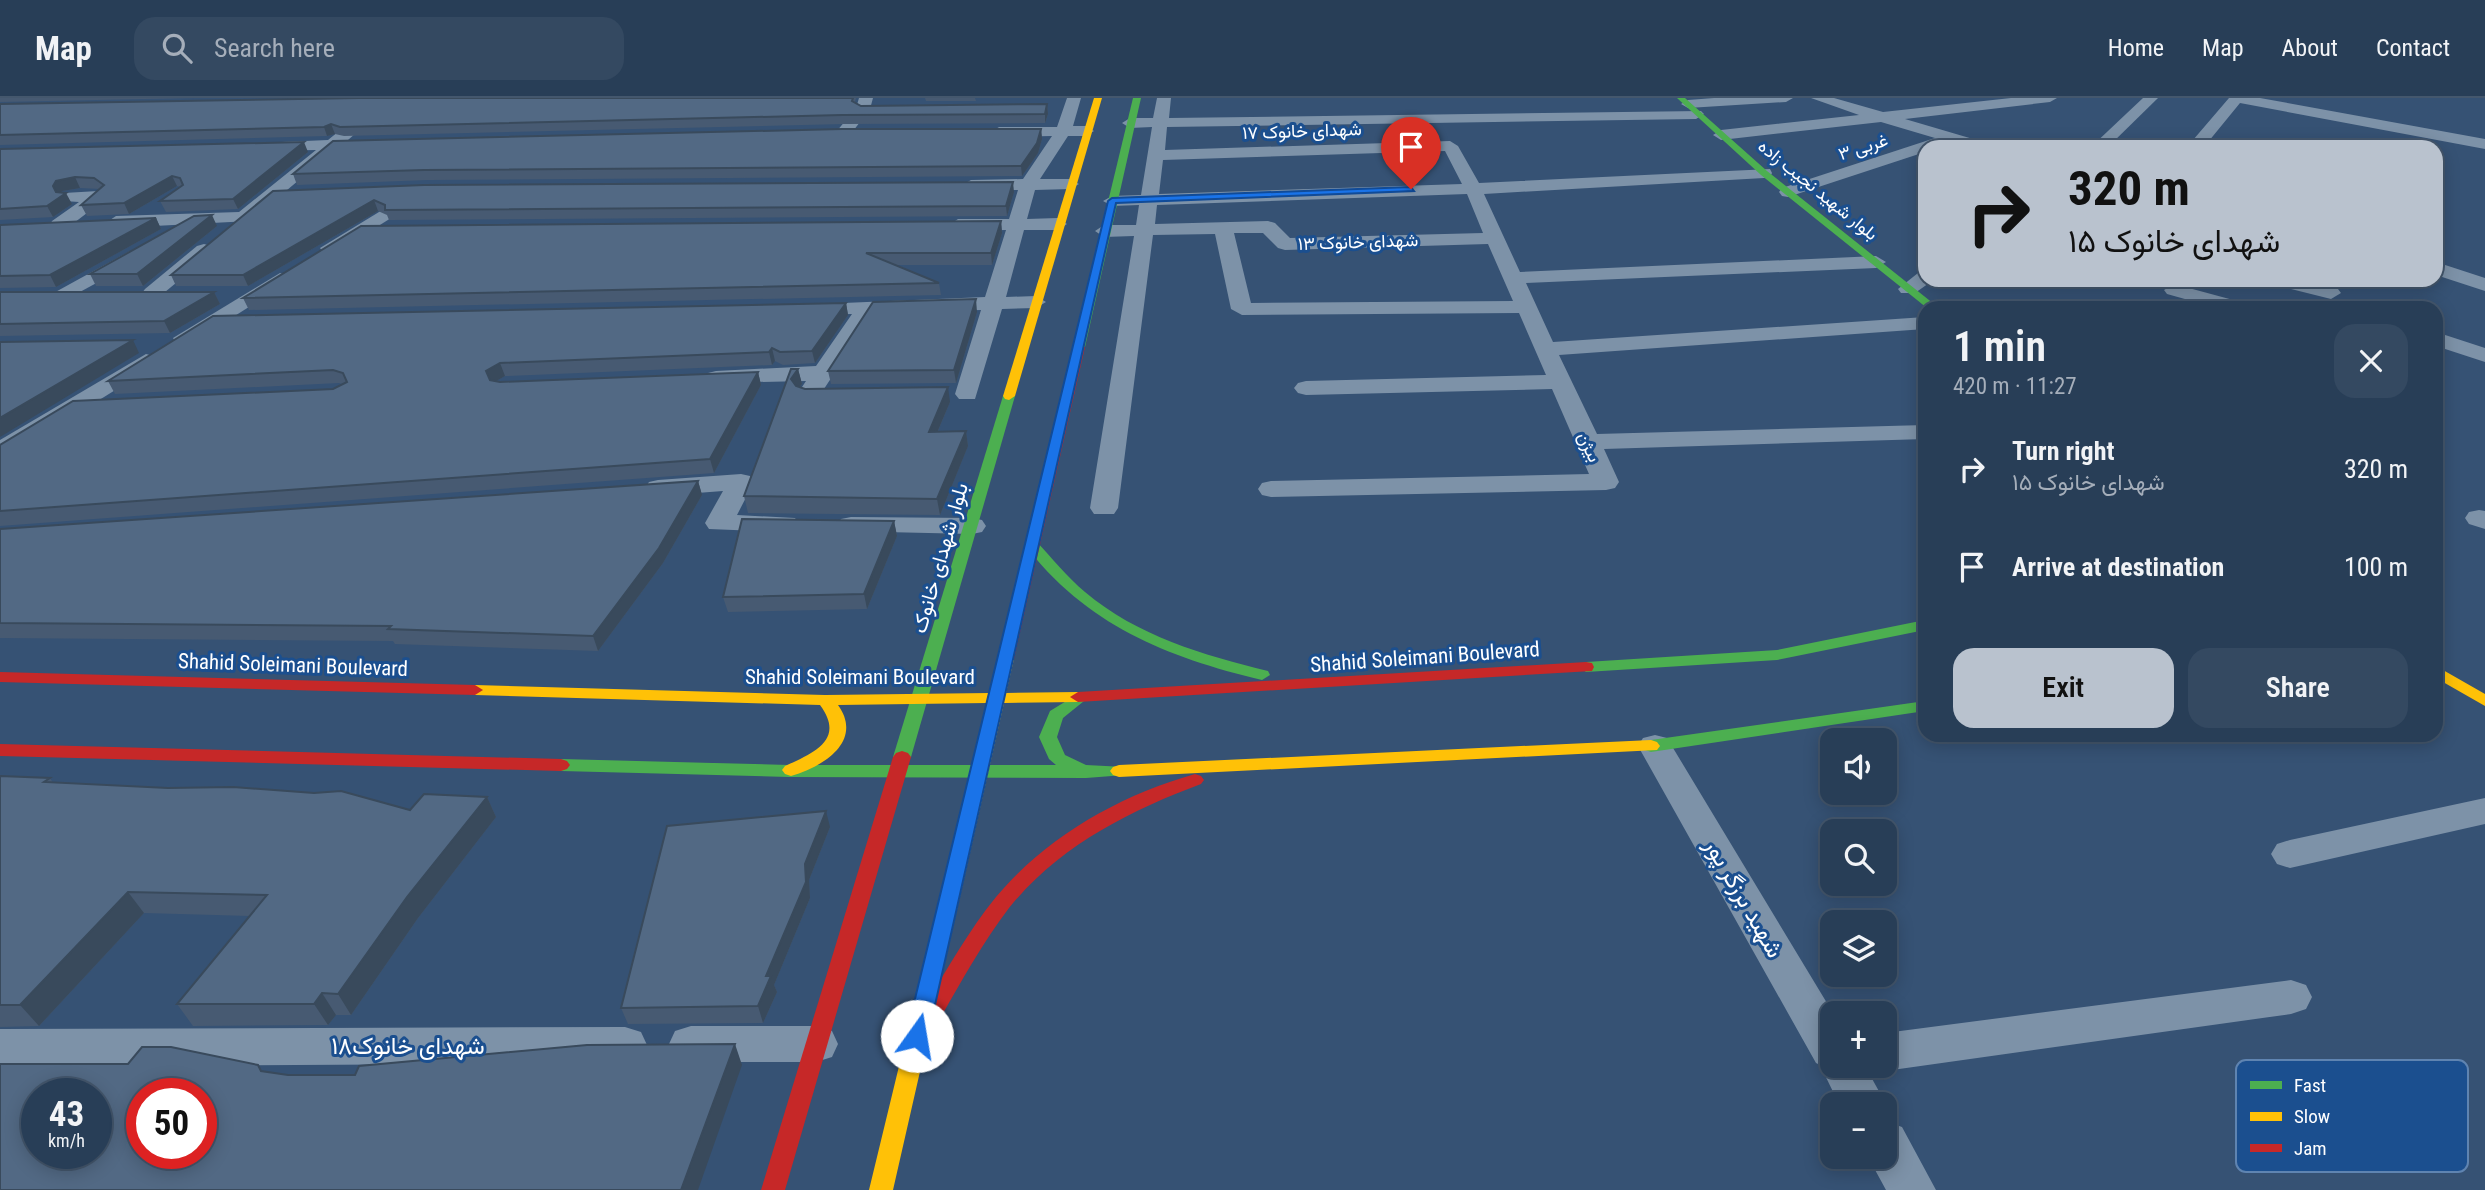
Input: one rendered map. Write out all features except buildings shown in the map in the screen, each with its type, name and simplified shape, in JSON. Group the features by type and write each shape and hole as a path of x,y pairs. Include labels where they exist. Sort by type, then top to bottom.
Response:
{"main road":[{"name":"بلوار شهدای خانوک","path":"773,1190 972,526 1058,224 1098,98"},
{"path":"881,1190 1137,98"},
{"name":"بلوار شهید نجیب زاده","path":"1688,105 1764,173 1876,262 1917,283"},
{"path":"1031,544 1087,602 1140,634 1200,661 1309,686"},
{"name":"Shahid Soleimani Boulevard","path":"0,677 825,700 1081,698 1777,655 1918,626"},
{"path":"2443,675 2485,701"},
{"path":"1081,698 1056,715 1048,737 1058,759 1087,772"},
{"path":"789,771 815,760 834,745 842,727 839,712 825,700"},
{"path":"0,750 789,771 1087,772 1655,746 1918,706"},
{"path":"917,1036 994,913 1041,862 1110,814 1148,796 1240,765"}],"street":[{"path":"1104,508 1164,98"},
{"path":"1130,123 1688,105 1786,98"},
{"path":"1818,98 1958,140"},
{"path":"1721,135 2050,98"},
{"path":"2106,140 2151,98"},
{"path":"2201,140 2237,98 2292,103 2361,121 2485,144"},
{"path":"355,103 386,100 411,102"},
{"path":"152,293 386,100"},
{"path":"967,394 1019,225 1028,185 1063,132 1068,103"},
{"path":"868,105 837,133 872,132"},
{"path":"2352,138 2361,121"},
{"path":"981,132 1086,131"},
{"name":"غربی ۳","path":"1944,140 1950,138"},
{"path":"249,146 388,143"},
{"name":"شهدای خانوک ۱۷","path":"1155,155 1450,146"},
{"name":"بیژن","path":"1271,489 1606,482 1511,278 1473,189 1450,146"},
{"name":"غربی ۳","path":"1788,192 1918,149"},
{"path":"1112,201 1473,189 1764,173"},
{"path":"958,185 1070,184"},
{"path":"6,444 74,406 362,229 435,188 389,190"},
{"path":"273,194 299,193"},
{"path":"59,225 99,196 70,197"},
{"path":"135,222 167,201"},
{"path":"36,226 244,217"},
{"path":"60,295 198,219"},
{"path":"935,225 1058,224"},
{"path":"1223,228 1242,309 1525,307"},
{"name":"شهدای خانوک ۱۳","path":"1104,231 1268,228 1285,244 1493,238"},
{"path":"362,229 404,229"},
{"path":"1511,278 1876,262"},
{"path":"2443,270 2485,285"},
{"path":"2299,287 2332,298"},
{"path":"2174,290 2215,301"},
{"path":"126,294 177,294"},
{"path":"216,294 254,295"},
{"path":"36,296 99,295"},
{"path":"784,309 1036,302"},
{"path":"835,394 809,394 867,307"},
{"path":"213,320 255,319"},
{"path":"1544,349 1918,323"},
{"path":"2443,341 2485,355"},
{"path":"135,344 176,343"},
{"path":"699,378 823,373"},
{"path":"1306,388 1559,382"},
{"path":"941,394 1008,393"},
{"path":"74,406 116,404"},
{"path":"1587,442 1918,432"},
{"path":"631,489 741,482 719,523 972,526"},
{"name":"شهید برزگر پور","path":"1655,746 1820,1029"},
{"path":"2290,854 2485,811"},
{"path":"1897,1050 2291,997"},
{"name":"شهدای خانوک۱۸","path":"0,1048 816,1044"},
{"path":"1897,1163 1912,1190"}],"traffic: fast":[{"path":"1079,347 1137,98"},
{"path":"1681,98 1764,173 1925,301"},
{"path":"902,757 1009,396"},
{"path":"1031,544 1080,596 1128,628 1193,656 1262,675"},
{"path":"1586,667 1777,655 1918,626"},
{"path":"1081,697 1056,715 1048,737 1058,759 1086,772"},
{"path":"1651,746 1918,707"},
{"path":"561,765 789,771 1119,771"}],"traffic: slow":[{"path":"1009,396 1098,98"},
{"path":"881,1190 1006,659"},
{"path":"2443,675 2485,701"},
{"path":"475,690 825,700 1078,697"},
{"path":"791,770 815,758 834,743 839,724 825,700"},
{"path":"1119,771 1651,746"}],"traffic: jam":[{"path":"1006,659 1079,347"},
{"path":"1078,697 1586,667"},
{"path":"0,677 475,690"},
{"path":"0,750 561,765"},
{"path":"773,1190 902,757"},
{"path":"933,1011 991,918 1032,870 1074,837 1097,823 1195,780"}],"route":[{"path":"917,1036 1112,201 1411,189"}]}
